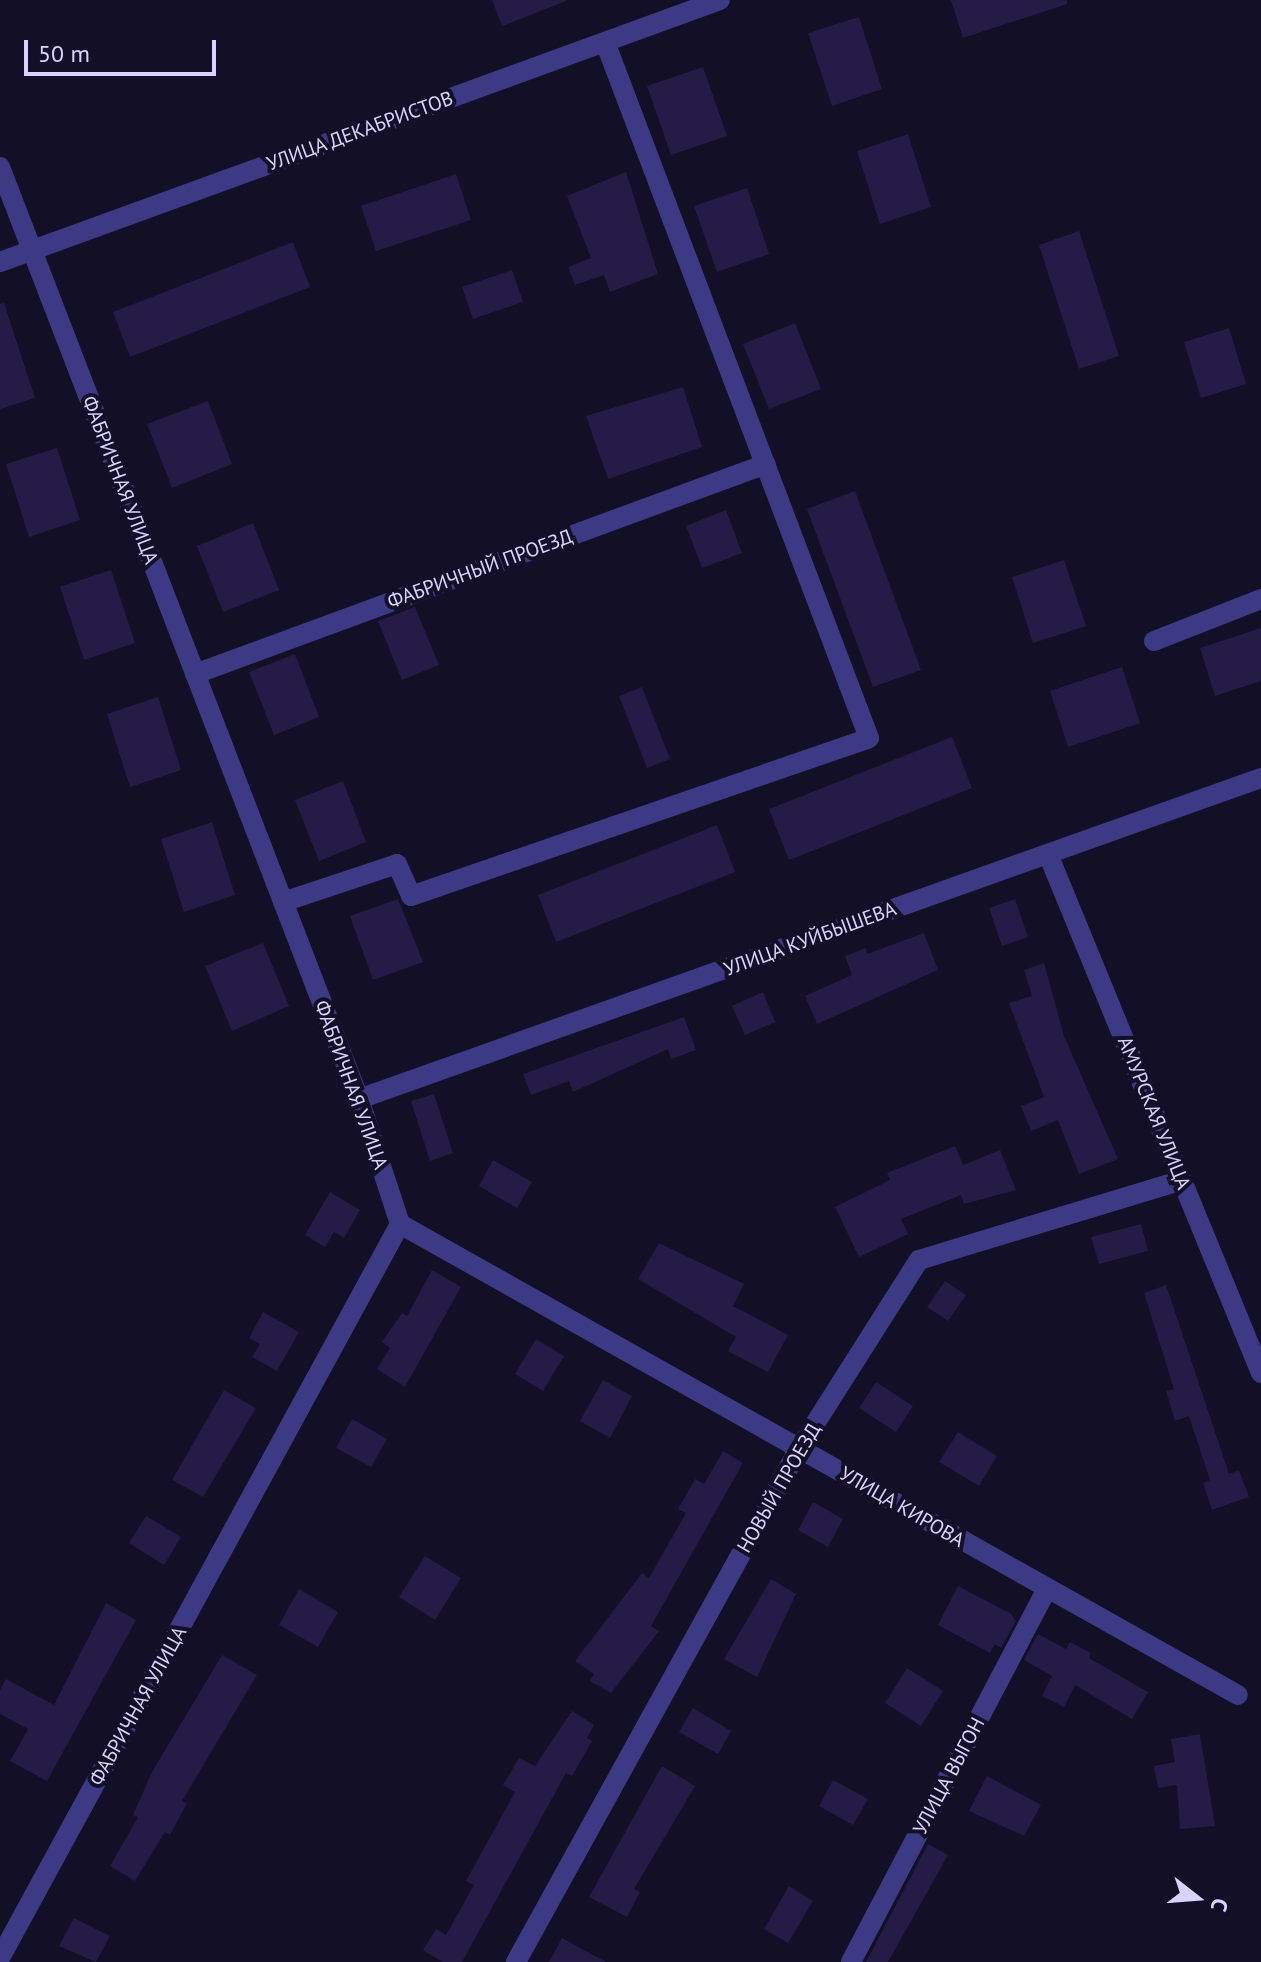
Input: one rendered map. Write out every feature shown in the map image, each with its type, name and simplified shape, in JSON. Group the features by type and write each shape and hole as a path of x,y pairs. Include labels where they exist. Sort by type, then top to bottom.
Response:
{"street":[{"name":"УЛИЦА ДЕКАБРИСТОВ","path":"0,262 720,0"},
{"path":"283,902 397,864 411,896 869,738 605,42"},
{"name":"ФАБРИЧНАЯ УЛИЦА","path":"0,167 359,1099 400,1224 0,1958"},
{"name":"ФАБРИЧНЫЙ ПРОЕЗД","path":"195,674 766,464"},
{"path":"1154,641 1261,599"},
{"name":"УЛИЦА КУЙБЫШЕВА","path":"359,1099 1261,778"},
{"name":"АМУРСКАЯ УЛИЦА","path":"1048,854 1261,1373"},
{"name":"НОВЫЙ ПРОЕЗД","path":"516,1962 799,1449 919,1260 1182,1180"},
{"name":"УЛИЦА КИРОВА","path":"400,1224 1238,1695"},
{"name":"УЛИЦА ВЫГОН","path":"851,1962 1047,1589"}],"building":[{"path":"492,0 565,0 566,1 502,26"},
{"path":"951,0 1067,0 1067,4 963,38"},
{"path":"859,17 882,89 832,106 808,33"},
{"path":"703,67 727,136 671,155 647,86"},
{"path":"908,134 931,207 880,224 857,151"},
{"path":"626,172 658,274 610,292 604,275 575,285 568,267 591,258 567,196"},
{"path":"456,174 471,220 376,251 361,206"},
{"path":"747,188 769,254 717,272 694,206"},
{"path":"1079,231 1119,356 1079,369 1039,245"},
{"path":"293,242 310,287 130,357 113,312"},
{"path":"512,270 523,302 473,319 462,287"},
{"path":"4,303 35,398 0,409 0,304"},
{"path":"795,323 821,389 769,409 743,344"},
{"path":"1229,328 1246,384 1201,398 1184,342"},
{"path":"683,387 702,447 608,479 586,416"},
{"path":"208,401 232,464 172,488 147,424"},
{"path":"57,448 80,520 29,537 6,464"},
{"path":"855,491 921,670 873,687 807,509"},
{"path":"726,510 742,553 702,568 686,526"},
{"path":"253,523 279,590 223,612 197,546"},
{"path":"1064,560 1086,626 1033,643 1012,577"},
{"path":"111,570 135,643 84,660 60,587"},
{"path":"415,607 439,665 402,680 378,621"},
{"path":"1261,628 1261,681 1215,696 1200,648"},
{"path":"295,654 319,717 274,735 249,672"},
{"path":"1122,667 1140,723 1068,747 1050,691"},
{"path":"642,687 670,759 647,768 619,696"},
{"path":"158,697 181,770 130,787 107,714"},
{"path":"952,737 972,788 789,860 769,809"},
{"path":"343,781 366,842 319,861 295,800"},
{"path":"212,822 235,895 184,912 161,839"},
{"path":"717,825 735,872 556,942 538,895"},
{"path":"398,899 423,962 373,980 350,916"},
{"path":"1015,899 1028,937 1002,946 989,908"},
{"path":"924,933 938,970 817,1024 805,996 852,975 845,956 866,948 867,954"},
{"path":"263,943 289,1006 232,1031 205,966"},
{"path":"1044,963 1064,1036 1118,1159 1079,1174 1058,1120 1031,1131 1021,1106 1044,1097 1009,1003 1032,996 1024,970"},
{"path":"763,992 775,1022 745,1035 732,1006"},
{"path":"684,1017 696,1050 671,1059 668,1049 573,1092 569,1081 531,1095 523,1074"},
{"path":"434,1094 453,1153 430,1161 411,1101"},
{"path":"955,1146 963,1165 1000,1150 1016,1190 964,1204 961,1195 901,1219 908,1234 859,1257 835,1207 890,1180 887,1173"},
{"path":"493,1160 532,1182 517,1208 479,1186"},
{"path":"330,1192 360,1210 344,1238 334,1232 325,1247 305,1235"},
{"path":"1141,1224 1148,1251 1099,1264 1091,1237"},
{"path":"659,1243 744,1284 733,1306 788,1335 768,1372 728,1351 736,1337 638,1279"},
{"path":"432,1270 461,1287 405,1387 377,1369 390,1348 382,1342 402,1313 407,1316"},
{"path":"945,1281 966,1295 948,1321 927,1307"},
{"path":"1166,1285 1229,1474 1239,1470 1249,1497 1212,1510 1203,1483 1210,1480 1189,1416 1175,1421 1166,1391 1174,1389 1144,1293"},
{"path":"263,1312 299,1332 277,1371 252,1357 260,1344 249,1338"},
{"path":"536,1339 564,1356 543,1391 515,1374"},
{"path":"603,1380 632,1396 610,1438 580,1421"},
{"path":"876,1382 913,1406 896,1432 859,1408"},
{"path":"224,1390 256,1408 203,1497 172,1480"},
{"path":"352,1419 387,1439 371,1467 336,1448"},
{"path":"958,1432 997,1456 979,1486 939,1462"},
{"path":"723,1451 743,1463 651,1626 659,1631 611,1693 590,1681 594,1674 575,1661 642,1573 649,1578 686,1513 678,1509 695,1479 704,1484"},
{"path":"813,1502 843,1519 828,1547 798,1530"},
{"path":"146,1516 181,1537 164,1565 129,1543"},
{"path":"425,1556 461,1578 435,1620 399,1597"},
{"path":"771,1579 796,1594 757,1677 724,1659"},
{"path":"958,1586 1011,1614 1016,1621 1001,1648 995,1644 990,1653 938,1625"},
{"path":"299,1589 338,1612 318,1647 279,1625"},
{"path":"106,1603 136,1620 47,1781 10,1761 28,1729 0,1714 0,1690 6,1679 54,1705"},
{"path":"1038,1634 1066,1649 1070,1642 1091,1653 1089,1658 1148,1692 1132,1719 1075,1685 1064,1707 1042,1696 1052,1676 1024,1660"},
{"path":"222,1655 257,1675 182,1801 187,1803 170,1835 165,1832 135,1881 110,1866 138,1817 133,1815 152,1772"},
{"path":"907,1668 943,1691 921,1726 885,1703"},
{"path":"693,1708 731,1731 718,1754 679,1732"},
{"path":"572,1711 594,1725 587,1738 592,1741 572,1776 566,1773 462,1962 443,1962 423,1950 436,1929 446,1935 474,1885 466,1881 515,1792 503,1785 519,1758 535,1766"},
{"path":"1200,1734 1215,1826 1180,1829 1177,1785 1158,1788 1154,1766 1175,1762 1171,1739"},
{"path":"662,1766 695,1786 634,1889 640,1892 627,1917 589,1897"},
{"path":"987,1776 1041,1805 1024,1836 969,1811"},
{"path":"833,1780 868,1799 853,1825 819,1806"},
{"path":"928,1844 948,1855 888,1962 866,1962"},
{"path":"789,1886 813,1901 788,1943 764,1929"},
{"path":"74,1918 110,1936 96,1962 59,1946"},
{"path":"562,1938 606,1962 549,1962"}]}
